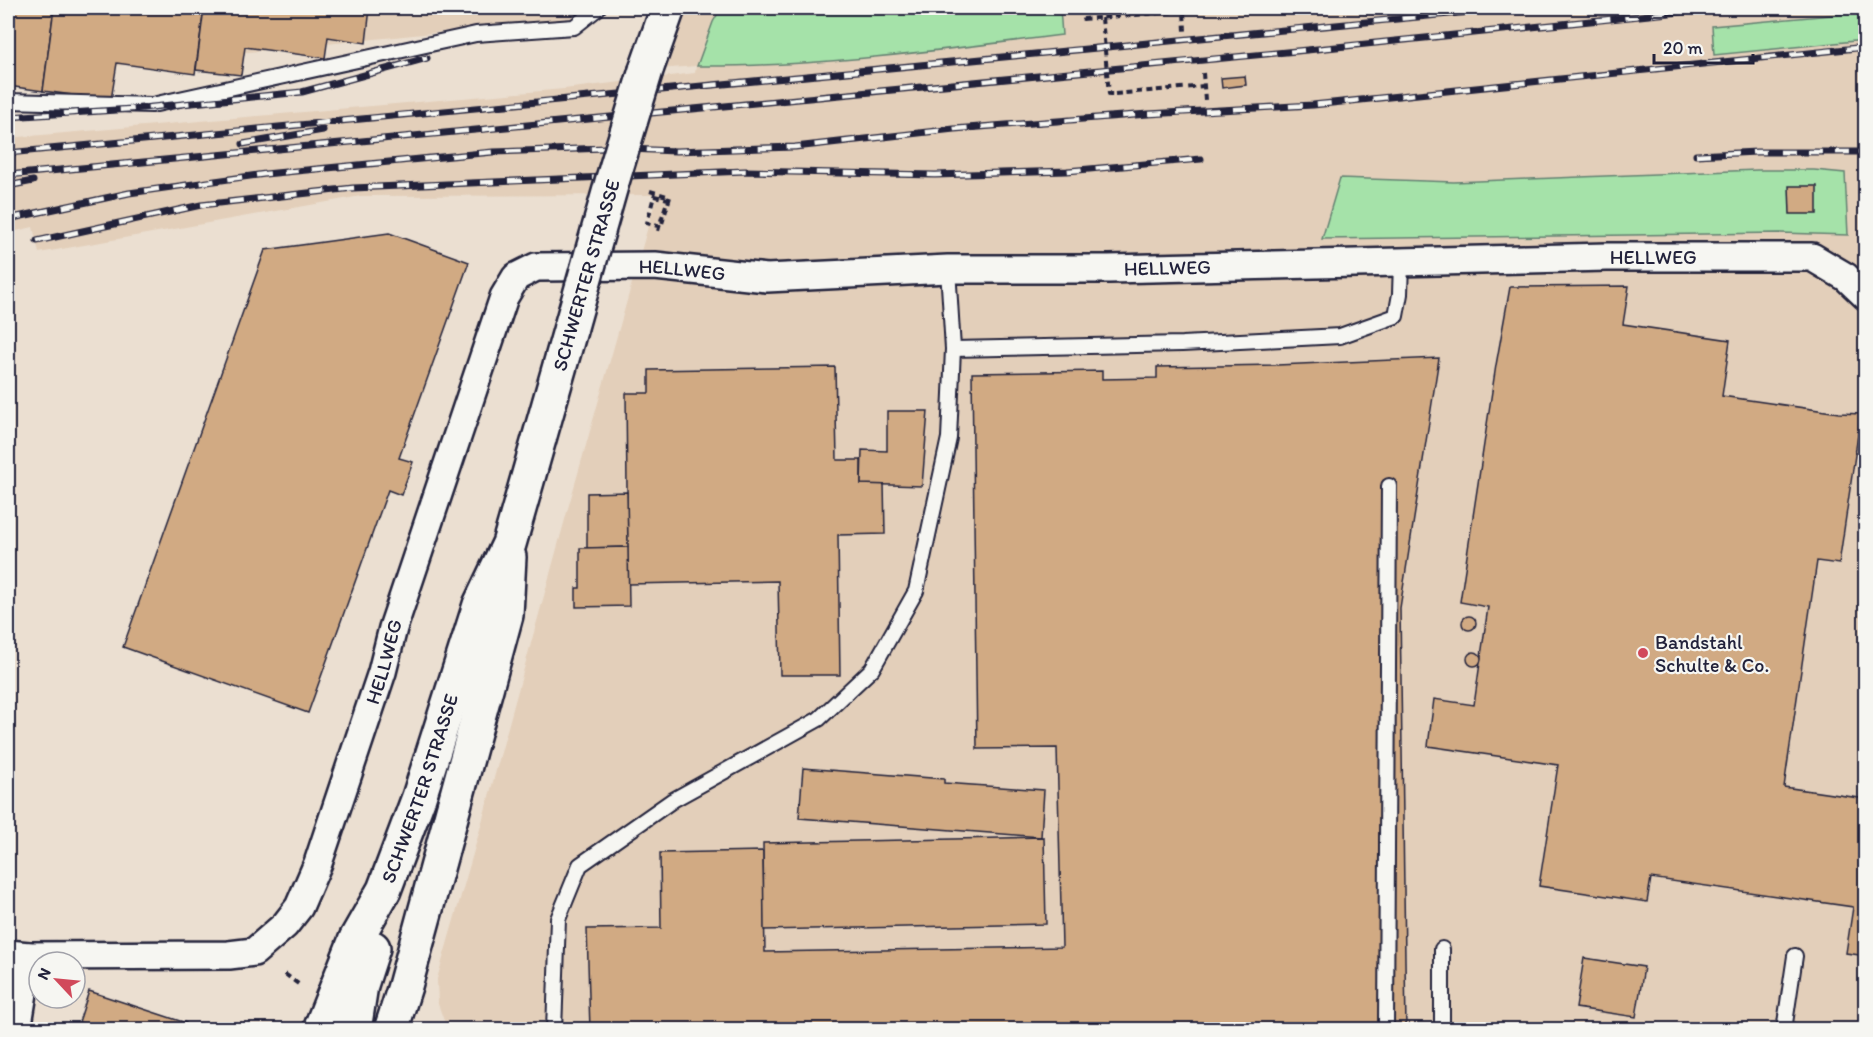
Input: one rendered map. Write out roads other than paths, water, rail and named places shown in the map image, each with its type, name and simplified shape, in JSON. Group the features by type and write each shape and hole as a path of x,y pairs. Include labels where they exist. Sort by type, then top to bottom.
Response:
{"main road":[{"name":"SCHWERTER STRASSE","path":"320,1029 356,939 384,890 419,797 480,605 509,544 612,182 646,70 668,8"},
{"name":"SCHWERTER STRASSE","path":"391,1029 405,986 506,615 509,544"},
{"path":"354,1029 361,985 374,944 384,890"}],"street":[{"name":"HELLWEG","path":"17,1029 18,955 229,955 254,952 285,924 299,907 318,863 382,672 393,628 504,297 516,277 536,267 655,266 767,278 948,269 1109,269 1607,257 1812,257 1846,277 1866,296"}],"lane":[{"path":"8,101 152,105 476,34 574,27 598,8"},
{"path":"953,349 1182,344 1340,336 1396,316 1400,294 1401,262"},
{"path":"554,1029 558,919 580,865 673,800 819,719 872,669 916,591 949,438 953,349 948,269"},
{"path":"1386,1029 1389,486"},
{"path":"1442,949 1442,1029"},
{"path":"1784,1029 1795,956"}],"railway":[{"path":"8,153 1511,8"},
{"path":"8,175 1307,50 1718,8"},
{"path":"8,219 129,193 265,174 493,152 606,148 676,151 795,147 954,129 1148,114 1313,105 1866,47"},
{"path":"8,117 132,109 302,92 427,58"},
{"path":"243,144 323,130"},
{"path":"1696,155 1757,152 1866,152"},
{"path":"37,241 201,205 353,188 745,171 935,175 1067,171 1201,159"},
{"path":"8,186 33,181"}],"place":[{"name":"Bandstahl Schulte & Co.","path":"1643,653"}]}
